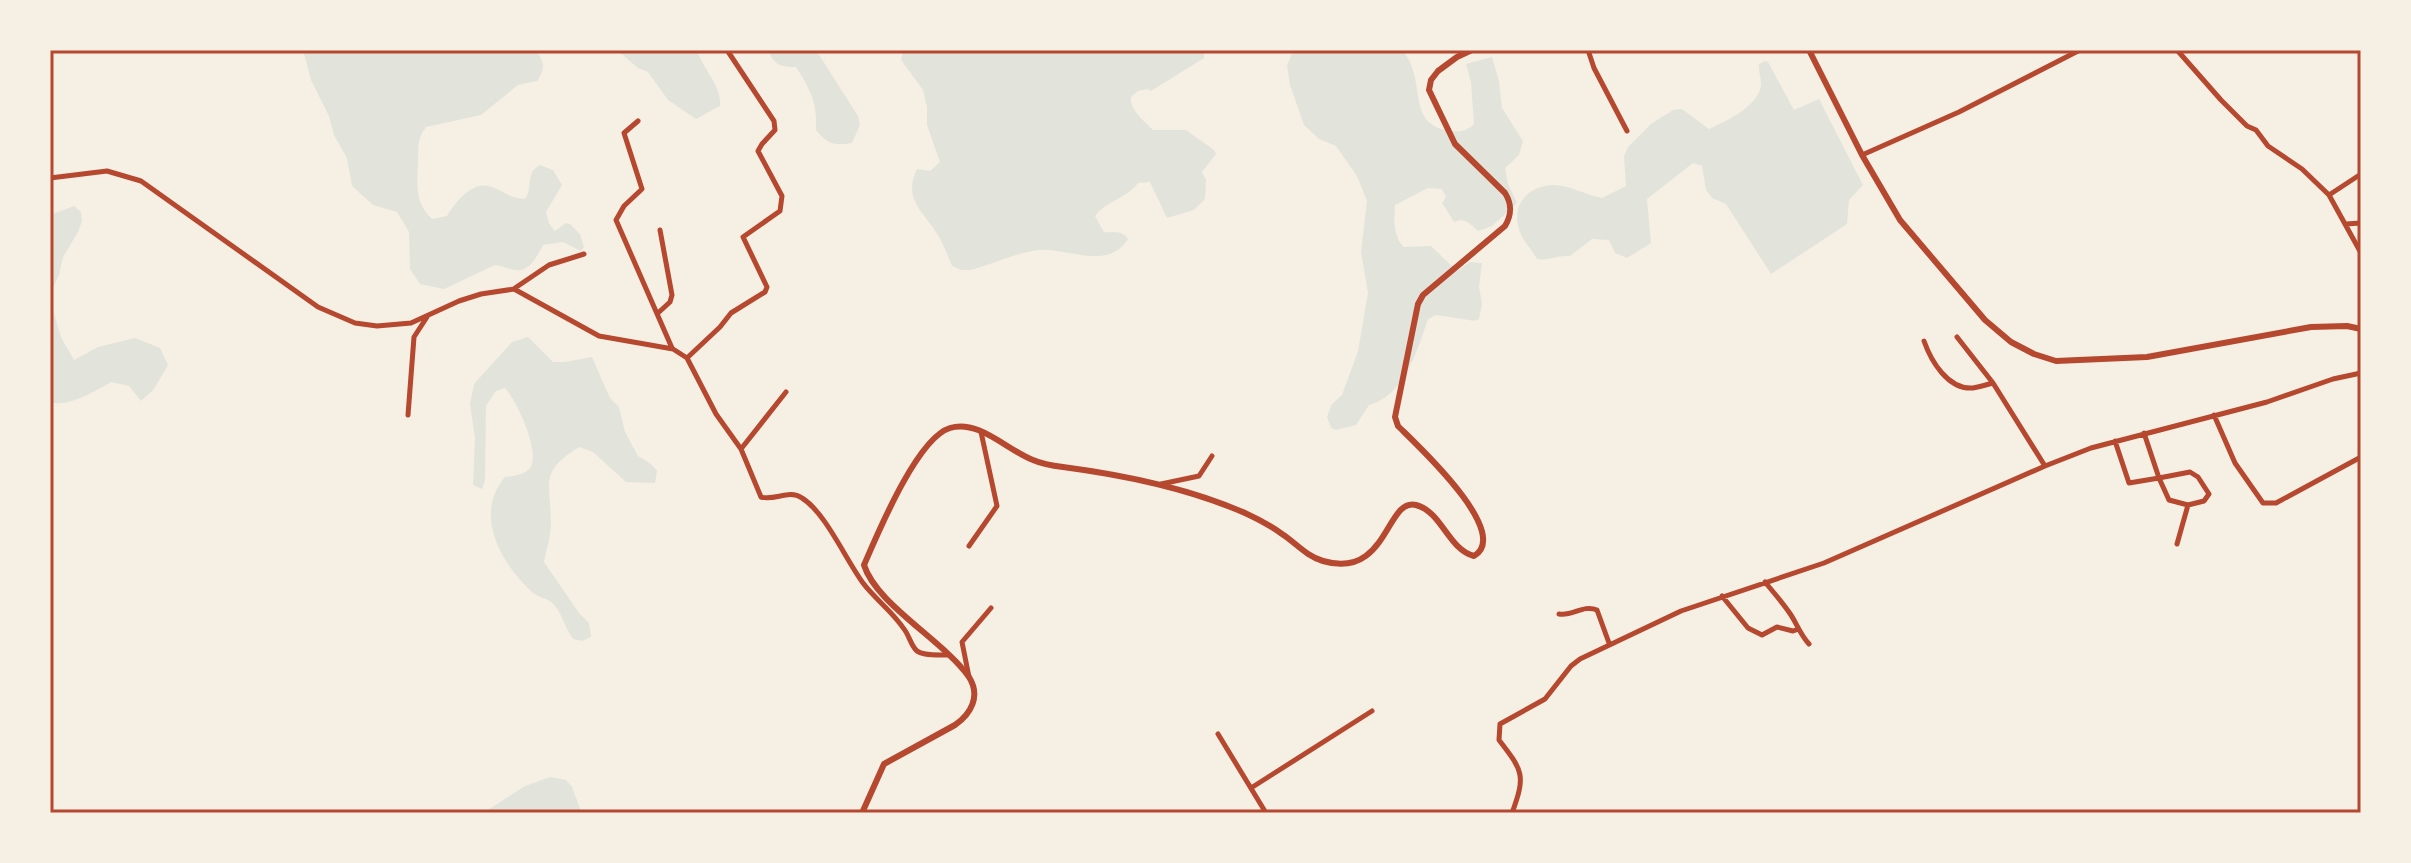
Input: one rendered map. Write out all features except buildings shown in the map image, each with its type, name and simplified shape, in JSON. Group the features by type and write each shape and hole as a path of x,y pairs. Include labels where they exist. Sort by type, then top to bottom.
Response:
{"street":[{"path":"687,358 731,313 765,292 767,287 743,237 780,211 782,205 782,196 758,151 775,130 774,121 727,50"},
{"path":"969,678 920,627 880,593 867,576 864,565 901,485 939,433 951,428 961,426 981,432 1033,460 1061,467 1097,470 1186,491 1246,513 1283,535 1311,557 1325,562 1346,564 1370,553 1383,540 1395,514 1407,505 1415,504 1429,512 1460,549 1474,556 1482,550 1485,542 1482,529 1471,508 1454,484 1398,426 1395,417 1418,304 1423,295 1505,226 1511,210 1505,193 1455,144 1429,90 1431,80 1438,71 1472,50"},
{"path":"1588,50 1594,68 1627,131"},
{"path":"1809,50 1862,155 1900,220 1985,320 2011,342 2034,354 2056,361 2147,357 2311,327 2347,326 2361,329"},
{"path":"1862,155 1959,112 2080,50"},
{"path":"2177,50 2247,126 2256,130 2268,146 2302,169 2329,195 2361,253"},
{"path":"638,121 624,133 642,189 624,206 616,220 673,349"},
{"path":"50,178 107,171 141,181 318,307 335,316 377,326 411,323 481,294 514,289 549,265 584,254"},
{"path":"2329,195 2361,174"},
{"path":"2346,224 2361,223"},
{"path":"658,313 670,302 672,295 660,230"},
{"path":"514,289 599,336 673,349 687,358 716,414 741,449 761,497 767,499 793,494 806,501 829,527 841,552 864,584 904,628 915,649 922,653 947,655"},
{"path":"408,415 414,337 428,316"},
{"path":"1957,337 1993,383 2045,466"},
{"path":"1924,341 1939,371 1961,386 1971,388 1993,383"},
{"path":"1512,813 1521,788 1521,775 1499,740 1500,724 1545,699 1571,666 1609,643 1681,611 1873,544 2045,466 2115,441 2267,402 2333,379 2361,373"},
{"path":"741,449 786,392"},
{"path":"2214,415 2235,463 2263,503 2276,503 2361,457"},
{"path":"969,546 997,506 981,432"},
{"path":"2115,441 2129,483 2159,478 2190,472 2198,477 2209,494 2204,501 2188,505 2169,500 2159,478 2144,433"},
{"path":"1156,485 1199,476 1212,456"},
{"path":"2177,544 2188,505"},
{"path":"1765,582 1795,622 1796,630 1809,644"},
{"path":"1722,596 1748,628 1762,635 1777,627 1796,630"},
{"path":"1559,614 1591,607 1597,610 1609,643"},
{"path":"862,813 884,764 965,718 972,707 975,697 962,642 991,608"},
{"path":"1251,788 1372,711"},
{"path":"1218,734 1266,813"}],"shaded area":[{"path":"303,50 536,50 543,65 537,81 518,85 481,115 426,127 419,145 420,200 432,219 447,216 475,187 493,187 525,199 532,172 540,165 553,170 562,185 546,212 549,223 555,231 566,223 570,224 580,234 584,247 581,251 563,242 543,245 525,269 495,265 444,289 420,284 410,269 409,232 397,212 373,205 352,186 347,158 311,80"},
{"path":"617,50 697,50 718,91 720,106 696,119 668,100 648,72 638,68"},
{"path":"768,50 816,50 858,116 860,125 852,143 831,143 820,135 816,130 812,97 801,75 796,67 775,62"},
{"path":"903,50 1204,50 1204,58 1151,91 1138,91 1131,97 1131,102 1135,111 1153,130 1186,130 1214,150 1216,154 1202,172 1206,180 1205,199 1194,210 1167,218 1150,182 1138,183 1095,216 1104,232 1121,233 1128,239 1120,249 1110,254 1087,256 1038,250 971,270 952,266 939,237 913,197 913,180 917,169 930,171 940,162 927,125 923,90 901,60"},
{"path":"1293,50 1403,50 1412,67 1424,116 1439,128 1455,131 1466,130 1474,124 1471,82 1466,64 1492,57 1502,108 1523,141 1519,155 1505,168 1517,203 1492,226 1478,231 1464,221 1454,222 1442,203 1446,197 1442,189 1428,188 1395,205 1396,233 1404,247 1431,246 1457,271 1470,262 1482,263 1479,319 1436,315 1428,319 1414,358 1400,382 1381,400 1369,405 1356,425 1336,430 1331,428 1327,417 1332,404 1342,395 1358,351 1368,293 1361,252 1367,201 1357,176 1336,146 1319,139 1304,125 1287,66"},
{"path":"1765,61 1794,110 1819,99 1863,185 1849,200 1847,224 1771,274 1726,204 1712,198 1706,190 1702,166 1693,163 1647,199 1651,243 1627,258 1615,253 1609,240 1592,239 1570,256 1537,259 1517,223 1519,206 1528,193 1553,185 1602,198 1626,186 1624,156 1628,147 1651,124 1673,110 1682,109 1709,129 1731,118 1756,97 1761,87 1759,64"},
{"path":"74,206 81,212 82,221 63,257 51,292 61,337 74,360 98,347 135,338 160,348 168,365 154,389 141,401 129,386 111,382 73,401 50,402 50,215"},
{"path":"528,337 553,362 592,357 610,398 619,407 625,432 638,456 657,471 655,483 626,482 593,452 579,447 557,464 552,472 549,488 551,529 544,562 589,623 591,637 582,641 573,639 554,604 533,593 521,581 495,538 491,507 496,492 505,477 525,472 533,461 526,427 505,388 496,391 486,406 485,480 482,489 473,485 475,439 470,404 474,384 512,342"},
{"path":"550,777 566,780 581,811 587,813 483,813 525,786"}]}
